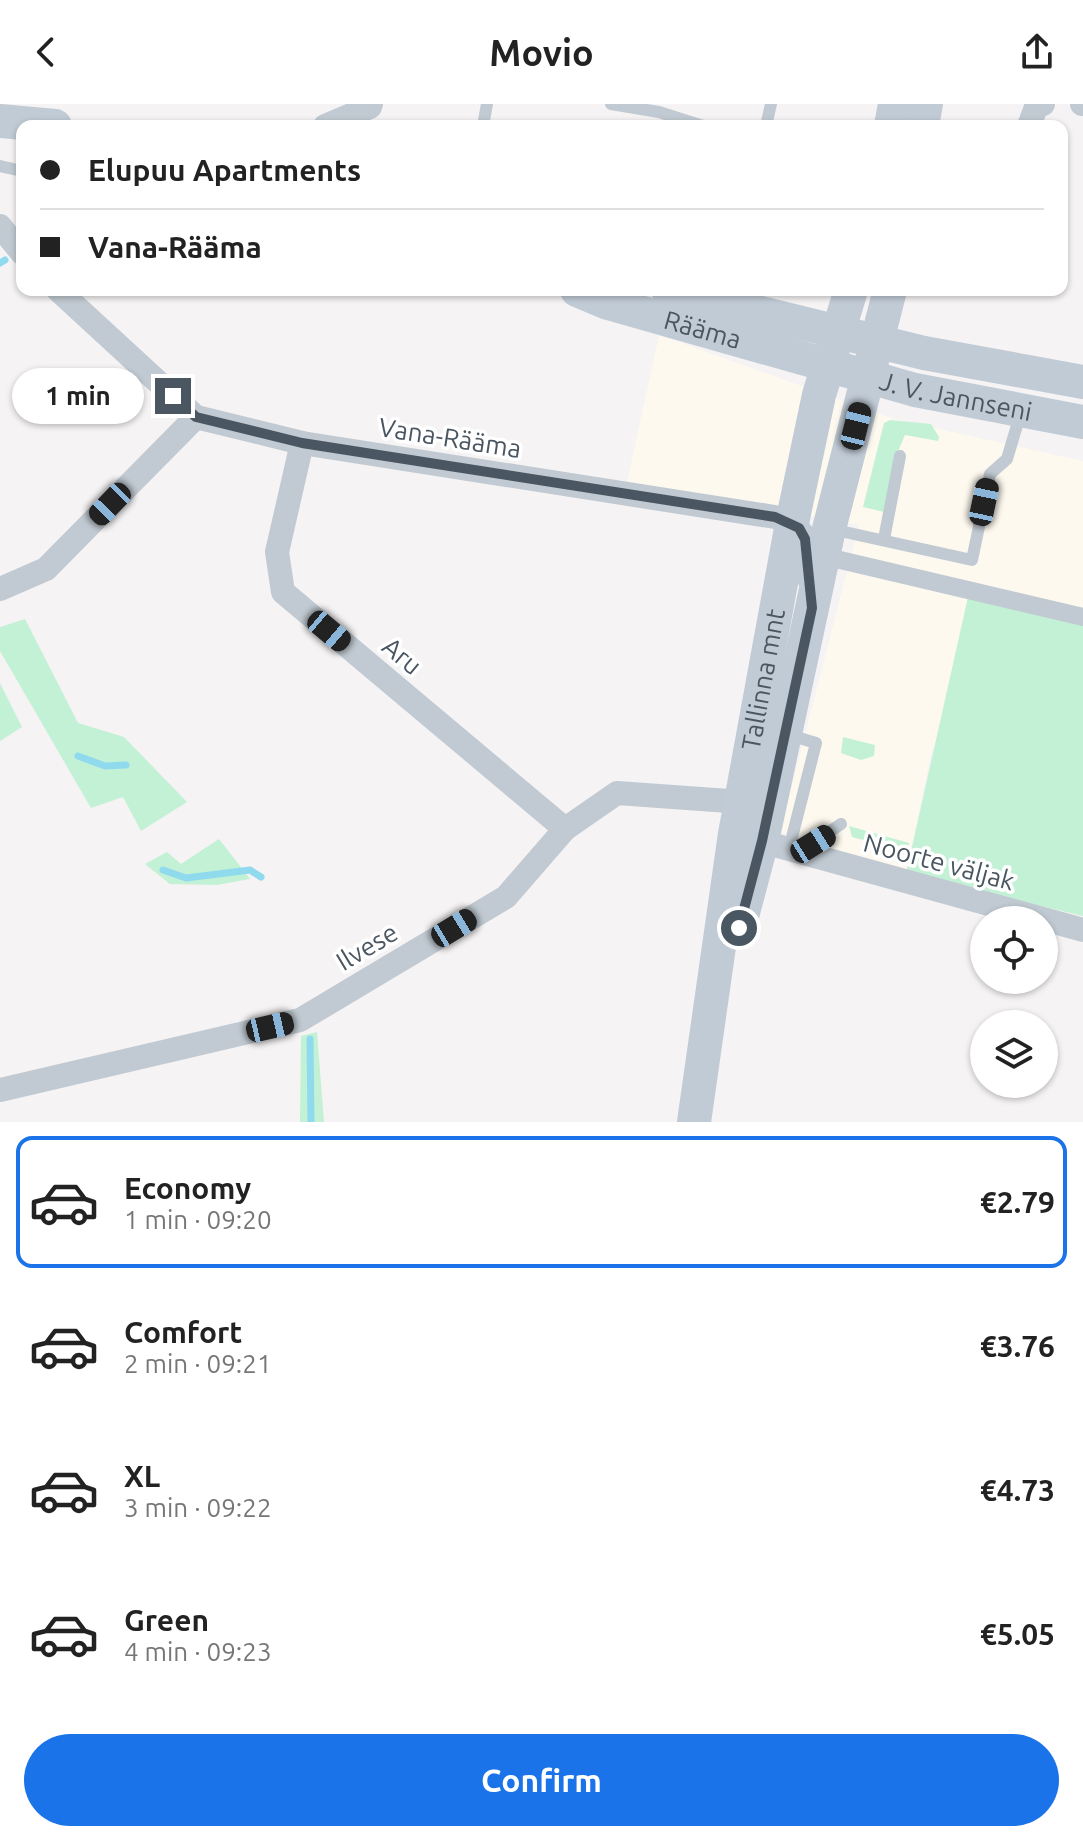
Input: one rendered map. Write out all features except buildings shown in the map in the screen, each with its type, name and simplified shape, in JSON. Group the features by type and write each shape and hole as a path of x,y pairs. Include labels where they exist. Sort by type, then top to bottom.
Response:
{"main road":[{"name":"Rääma","path":"591,296 828,365"},
{"name":"Tallinna mnt","path":"766,830 792,523 819,395 849,296"},
{"name":"Tallinna mnt","path":"694,1122 700,1074 766,830 826,542 889,296"},
{"name":"Rääma","path":"734,298 839,332"},
{"name":"J. V. Jannseni","path":"839,332 1083,382"},
{"name":"J. V. Jannseni","path":"828,365 869,378 1021,412 1083,422"},
{"path":"1021,412 1028,394 1071,399 1083,393"}],"street":[{"path":"329,120 370,107 371,104"},
{"path":"1031,120 1036,107 1043,104"},
{"path":"0,226 16,246"},
{"name":"Vana-Rääma","path":"65,296 196,417 302,443 775,517 792,523"},
{"path":"0,589 46,569 196,417"},
{"name":"Aru","path":"302,443 277,552 283,592 565,829"},
{"path":"792,523 805,539 812,608"},
{"path":"826,542 1083,617"},
{"name":"Ilvese","path":"0,1090 300,1020 506,897 565,829 617,793 766,830"},
{"name":"Noorte väljak","path":"766,830 1083,930"}],"lane":[{"path":"611,104 659,112 683,120"},
{"path":"826,542 884,539 972,560 990,474 1007,459 1021,412"},
{"path":"884,539 900,456"},
{"path":"766,830 816,743 785,734"},
{"path":"766,830 841,824"}],"shaded area":[{"path":"659,335 894,419 1083,461 1083,624 932,749 906,874 780,832 859,525 627,482"}],"green space":[{"path":"890,420 931,424 939,437 938,441 905,435 896,456 884,512 863,507 884,423"},
{"path":"968,597 1083,624 1083,916 1058,910 1058,906 1041,906 906,874"},
{"path":"25,619 78,723 124,737 187,802 141,831 123,797 91,808 0,651 0,627"},
{"path":"0,683 22,727 0,741"},
{"path":"843,737 875,745 874,756 861,760 841,753"},
{"path":"849,826 909,843 908,852 852,837"},
{"path":"219,839 250,879 217,885 170,884 145,864 167,852 181,864"},
{"path":"317,1032 324,1122 300,1122 301,1036"}],"waterway":[{"path":"0,263 5,260"},
{"path":"78,756 105,766 126,765"},
{"path":"163,870 186,878 250,870 261,877"},
{"path":"310,1039 311,1122"}],"route":[{"path":"173,396 196,417 302,443 775,517 799,528 805,539 808,557 812,608 762,841 739,928"}]}
